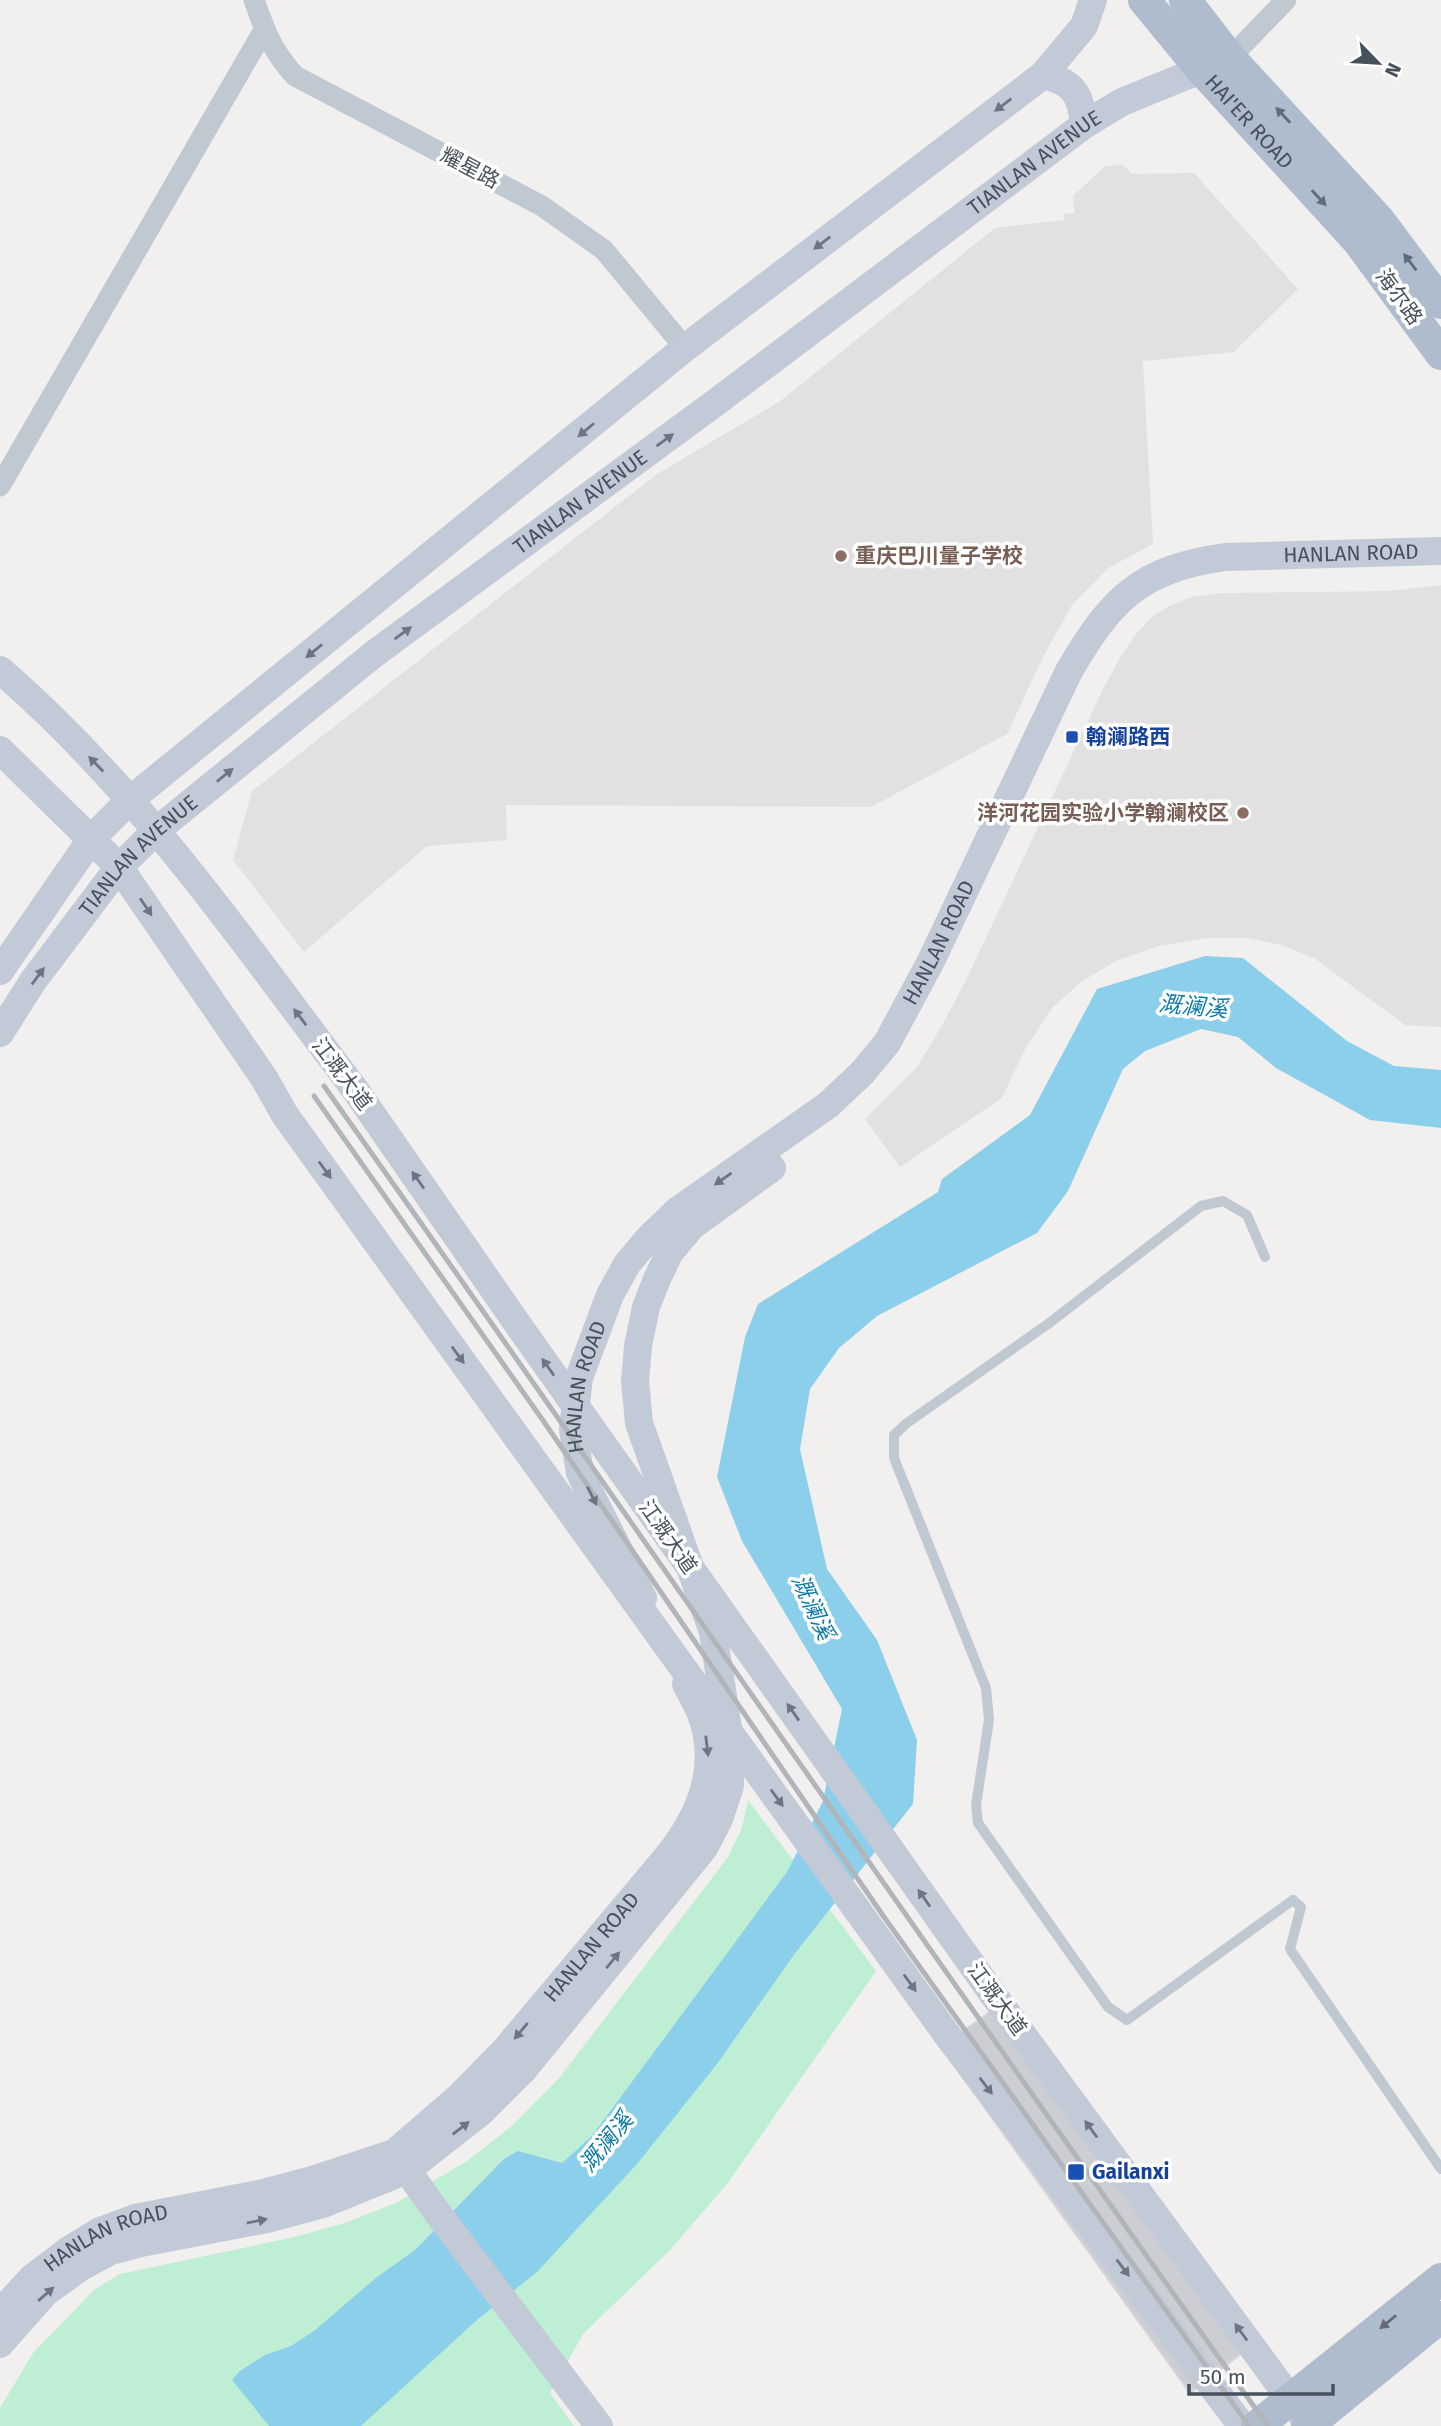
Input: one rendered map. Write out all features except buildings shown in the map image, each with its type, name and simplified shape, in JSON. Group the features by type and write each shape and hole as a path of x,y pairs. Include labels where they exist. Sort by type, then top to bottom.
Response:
{"main road":[{"name":"HAI'ER ROAD","path":"1144,0 1200,68 1368,230"},
{"name":"HAI'ER ROAD","path":"1185,0 1368,230"},
{"name":"海尔路","path":"1368,230 1441,303"},
{"name":"海尔路","path":"1368,230 1441,354"},
{"path":"1304,2419 1441,2279"},
{"path":"1256,2426 1304,2419 1441,2317"}],"street":[{"name":"耀星路","path":"254,0 276,55 295,76 542,206 575,228 604,250 685,348"},
{"name":"TIANLAN AVENUE","path":"0,971 92,838 130,800 685,348 1043,75 1084,26 1093,0"},
{"path":"1230,58 1286,0"},
{"path":"0,486 264,30"},
{"name":"TIANLAN AVENUE","path":"0,1033 33,981 119,867 157,830 374,654 708,408 1084,125 1122,102 1230,58"},
{"path":"1043,75 1058,78 1075,90 1082,107 1084,125"},
{"name":"HANLAN ROAD","path":"0,2313 32,2278 100,2231 135,2218 259,2194 401,2161 505,2050 683,1837 698,1810 708,1783 709,1748 701,1715 580,1473 573,1429 579,1378 610,1295 627,1264 677,1210 828,1105 862,1073 887,1043 931,961 1069,671 1090,635 1110,610 1136,586 1165,570 1225,557 1441,551"},
{"name":"HANLAN ROAD","path":"0,2344 45,2293 81,2267 111,2250 267,2219 323,2204 481,2112 524,2069 704,1848 719,1819 730,1786 731,1748 713,1632 639,1423 635,1381 638,1346 646,1307 670,1252 692,1226 839,1118 877,1083 902,1051 948,968 1084,677 1104,644 1144,599 1169,587 1225,574 1393,569 1441,561"},
{"name":"江溉大道","path":"0,670 32,698 157,830 356,1091 521,1329 992,1993 1304,2419"},
{"path":"0,750 119,867 264,1079 285,1115 945,2032 1242,2426"},
{"path":"401,2161 599,2426"}],"lane":[{"path":"1265,1257 1247,1215 1223,1201 1201,1206 1048,1324 907,1423 894,1435 894,1458 986,1688 989,1720 976,1805 978,1823 1108,2007 1127,2020 1293,1900 1301,1907 1290,1949 1441,2169"}],"shaded area":[{"name":"重庆巴川量子学校","path":"1122,164 1132,174 1194,173 1298,289 1234,352 1143,361 1153,544 1108,568 1072,605 1044,655 1007,734 871,807 506,805 507,840 427,846 304,952 233,860 252,791 657,474 779,402 995,228 1064,220 1064,214 1075,213 1073,196 1104,167"},
{"name":"洋河花园实验小学翰澜校区","path":"1441,585 1441,1027 1405,1025 1314,958 1282,945 1247,938 1208,938 1158,946 1116,961 1081,982 1052,1008 1024,1051 1002,1098 900,1167 865,1119 917,1067 945,1020 1103,689 1136,634 1152,617 1171,605 1192,597 1221,593 1390,591"}],"green space":[{"path":"748,1800 876,1971 727,2184 670,2250 583,2334 550,2393 574,2426 0,2426 0,2408 33,2353 94,2290 120,2274 290,2238 345,2223 398,2202 467,2161 512,2126 560,2077 728,1857 742,1828"}],"water":[{"name":"溉澜溪","path":"1205,956 1243,958 1347,1041 1394,1066 1441,1070 1441,1128 1370,1120 1276,1068 1238,1037 1201,1029 1145,1051 1123,1069 1068,1191 1037,1233 877,1316 839,1348 810,1389 800,1449 827,1569 877,1640 917,1740 913,1804 796,1952 717,2064 637,2164 538,2271 478,2319 361,2426 269,2426 232,2380 240,2371 265,2355 291,2346 314,2331 377,2277 415,2250 504,2159 518,2151 562,2163 592,2136 787,1872 823,1801 842,1709 742,1541 717,1477 745,1337 758,1304 938,1192 942,1179 1030,1115 1097,989"}],"railway":[{"path":"324,1086 1030,2092 1268,2426"},
{"path":"314,1096 542,1419 884,1917 1249,2426"}],"place":[{"name":"重庆巴川量子学校","path":"841,556"},
{"name":"翰澜路西","path":"1072,737"},
{"name":"洋河花园实验小学翰澜校区","path":"1243,813"},
{"name":"Gailanxi","path":"1076,2172"}]}
